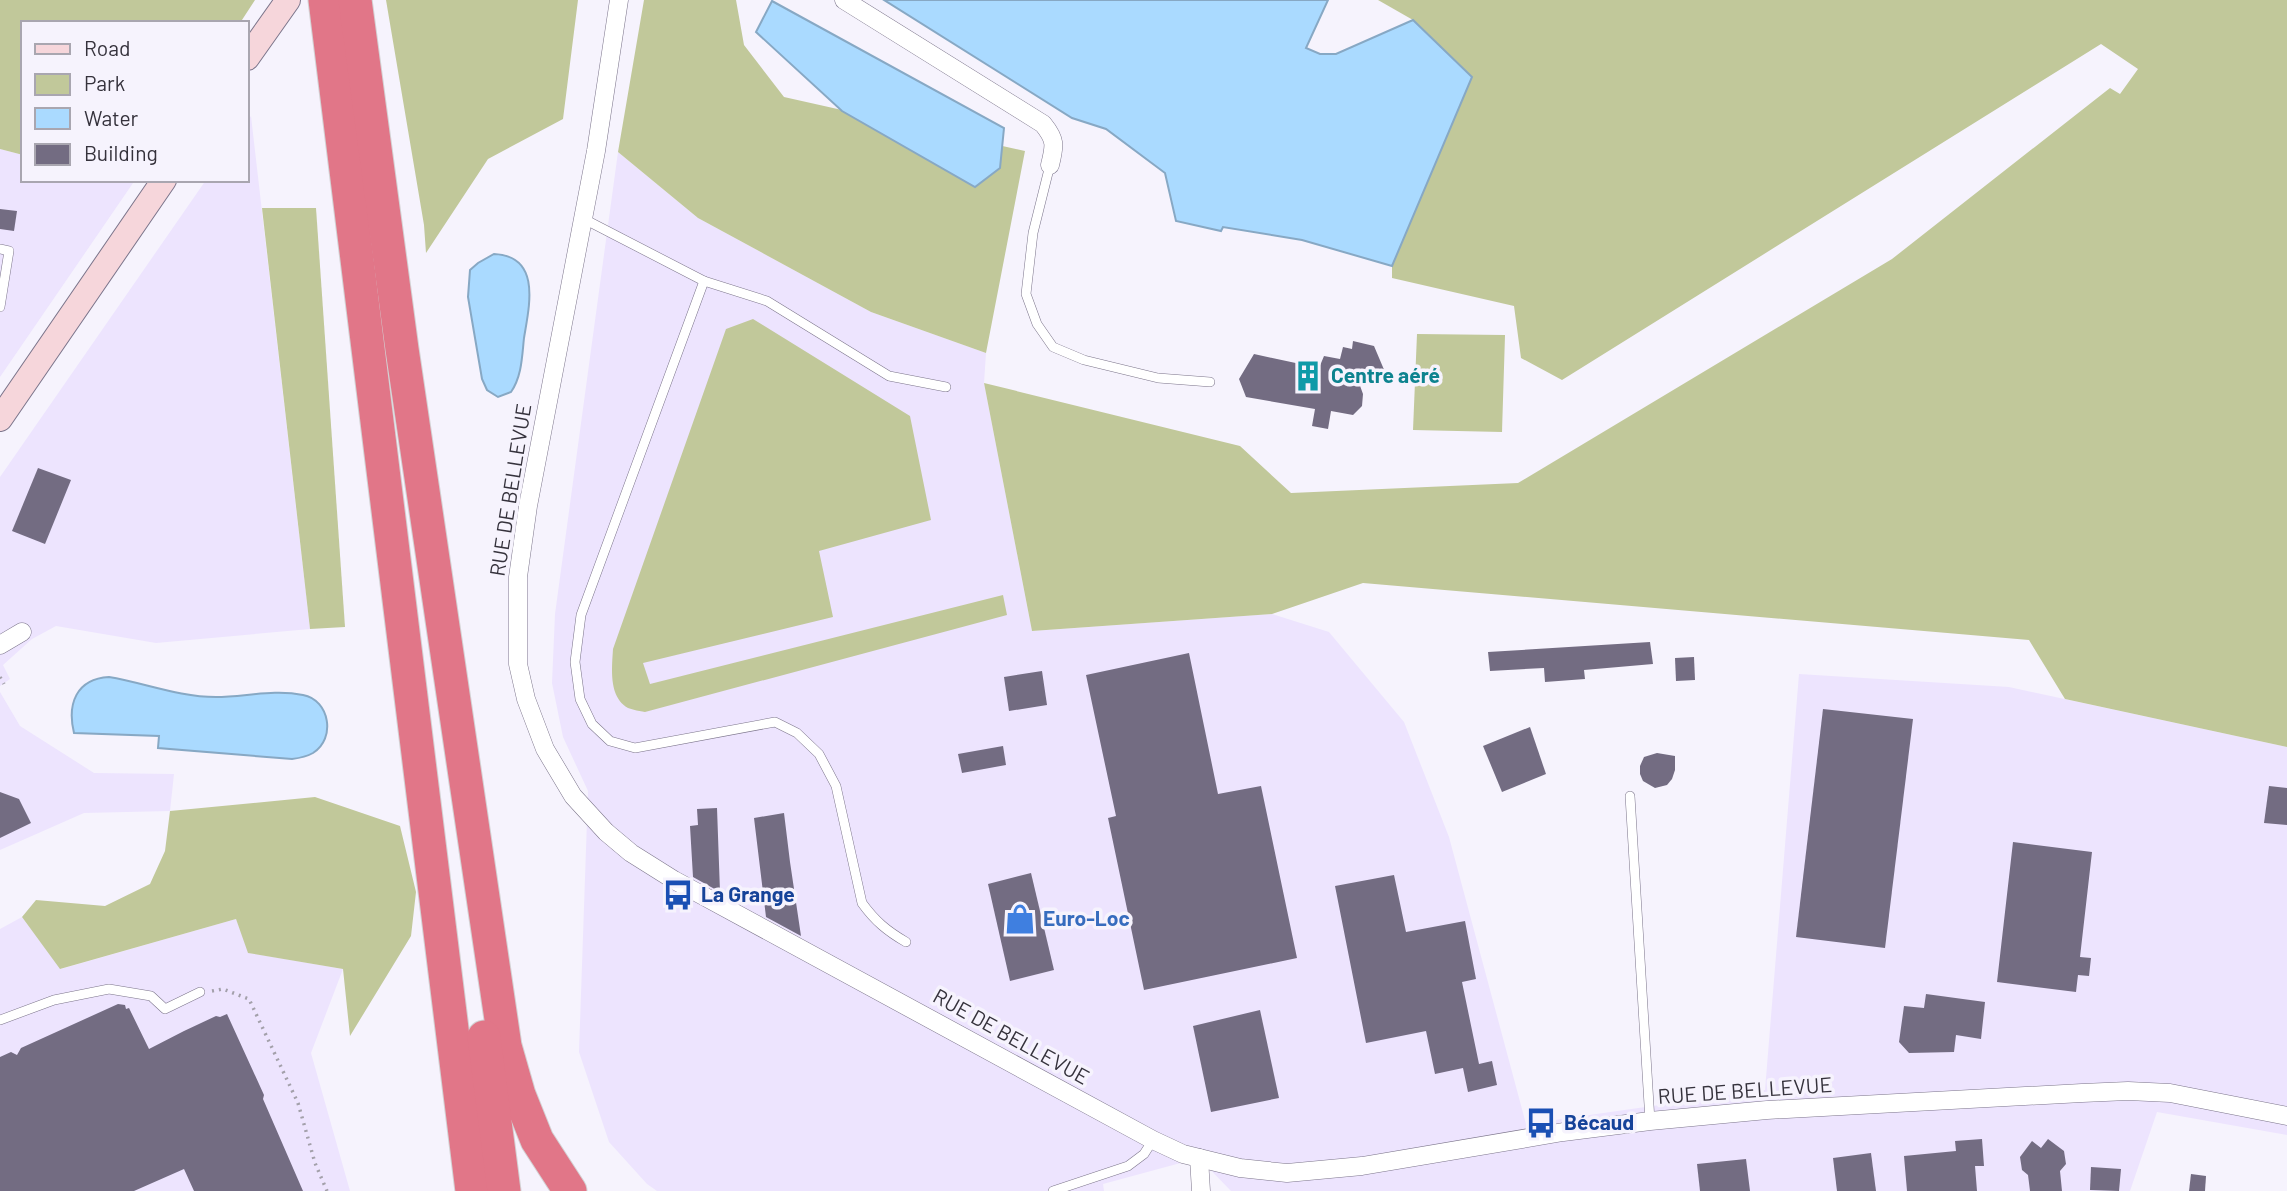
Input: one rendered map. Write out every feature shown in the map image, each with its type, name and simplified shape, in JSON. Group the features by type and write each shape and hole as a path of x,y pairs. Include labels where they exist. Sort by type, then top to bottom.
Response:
{"highway":[{"path":"345,1 330,39 472,1191"},
{"path":"345,1 402,349 505,1046 519,1095 537,1140 570,1191"},
{"path":"402,349 462,883 504,1191"},
{"path":"457,1057 466,1191"}],"street":[{"path":"248,57 288,0"},
{"name":"RUE DE BELLEVUE","path":"619,0 596,151 528,506 518,577 518,664 526,699 545,750 573,796 631,853 674,880 1153,1140 1183,1154 1240,1168 1287,1173 1362,1166 1563,1132 1767,1110 2128,1091 2170,1093 2287,1116"},
{"path":"844,0 1043,124 1052,134 1055,146 1050,165"},
{"path":"0,419 162,182"},
{"path":"0,645 22,632"},
{"path":"1199,1158 1201,1191"}],"lane":[{"path":"1050,165 1033,233 1026,294 1037,324 1053,346 1084,360 1158,378 1210,382"},
{"path":"582,218 704,281 767,301 889,376 946,387"},
{"path":"0,249 9,251 0,307"},
{"path":"704,281 581,615 575,662 580,699 592,724 610,741 635,748 775,722 797,733 819,754 836,786 862,903 884,929 906,942"},
{"path":"1630,796 1650,1121"},
{"path":"0,1020 54,1000 109,989 151,996 165,1009 200,992"},
{"path":"1053,1191 1128,1166 1144,1154 1153,1140"}],"path":[{"path":"0,677 4,684"},
{"path":"200,992 223,989 249,999 298,1103 315,1163 327,1191"}],"shaded area":[{"path":"251,116 310,629 156,643 56,626 32,639 3,665 10,679 0,686 0,477 205,182 248,182 248,120"},
{"path":"0,149 21,154 21,182 133,183 0,377"},
{"path":"618,152 698,218 871,312 986,353 984,383 1032,631 1272,614 1329,632 1404,722 1449,837 1526,1124 1765,1090 1799,674 2009,687 2287,747 2287,1135 2157,1112 2130,1191 1231,1191 1199,1158 1103,1184 1104,1191 657,1191 647,1184 609,1142 579,1052 588,791 563,737 552,683 555,614"},
{"path":"0,692 20,726 94,773 174,774 170,811 84,813 0,850"},
{"path":"22,917 61,969 236,919 249,953 343,969 311,1053 350,1191 0,1191 0,929"}],"green space":[{"path":"0,0 255,0 241,21 21,21 21,154 0,149"},
{"path":"386,0 578,0 563,119 488,159 426,253 424,225"},
{"path":"644,0 736,0 744,45 784,97 1025,151 986,353 871,312 698,218 618,152"},
{"path":"1378,0 2287,0 2287,747 2065,699 2029,640 1363,583 1272,614 1032,631 984,383 1240,446 1291,493 1518,483 1892,259 2110,88 2120,94 2138,69 2101,44 1562,380 1521,358 1514,306 1392,278 1392,266 1472,77 1413,20"},
{"path":"262,208 316,208 345,627 310,629"},
{"path":"753,319 910,416 931,520 819,551 833,617 643,663 650,684 1003,595 1007,615 645,712 630,709 617,697 614,689 613,649 726,329"},
{"path":"1417,334 1505,335 1502,432 1413,430"},
{"path":"315,797 400,826 416,892 411,936 350,1036 343,969 248,953 236,919 60,969 22,917 36,900 105,906 150,884 165,851 170,811"}],"water":[{"path":"884,0 1328,0 1306,48 1320,54 1336,54 1413,20 1472,77 1392,266 1302,240 1223,227 1221,231 1176,221 1165,173 1106,129 1072,118"},
{"path":"772,1 1004,128 1000,168 975,187 842,111 756,32"},
{"path":"494,254 509,257 520,264 529,285 519,373 511,392 498,397 487,390 482,379 468,297 470,270"},
{"path":"109,677 202,696 281,693 303,695 312,698 324,712 327,721 325,739 313,753 292,759 158,748 159,736 74,733 72,712 76,695 89,683"}],"building":[{"path":"0,209 17,211 14,231 0,229"},
{"name":"Centre aéré","path":"1353,341 1374,346 1385,372 1359,383 1363,394 1362,406 1353,415 1331,411 1328,429 1312,426 1315,409 1246,397 1239,379 1254,354 1319,368 1324,356 1340,359 1343,347 1352,349"},
{"path":"38,468 71,480 45,544 12,531"},
{"path":"1650,642 1653,664 1584,670 1585,679 1545,682 1544,668 1490,671 1488,652"},
{"path":"1189,653 1218,794 1261,786 1297,958 1144,990 1108,818 1116,816 1086,675"},
{"path":"1694,657 1695,680 1676,681 1675,658"},
{"path":"1042,671 1047,705 1009,711 1004,677"},
{"path":"1823,709 1913,719 1885,948 1796,937"},
{"path":"1530,727 1546,774 1502,792 1483,746"},
{"path":"1003,746 1006,765 962,773 958,754"},
{"path":"1657,753 1675,756 1675,770 1667,785 1655,788 1643,781 1640,766 1644,757"},
{"path":"2269,786 2287,788 2287,825 2264,823"},
{"path":"0,792 19,799 31,823 0,838"},
{"path":"717,808 720,892 693,877 690,826 698,825 697,809"},
{"path":"784,813 801,936 766,917 754,818"},
{"path":"2013,842 2092,852 2080,957 2091,958 2089,976 2078,975 2076,992 1997,982"},
{"path":"1031,873 1054,970 1010,981 988,884"},
{"path":"1394,875 1406,932 1465,921 1476,979 1462,982 1479,1064 1492,1061 1497,1085 1468,1092 1463,1068 1435,1074 1426,1031 1366,1043 1335,886"},
{"path":"1926,994 1985,1002 1981,1039 1956,1035 1954,1052 1909,1053 1899,1042 1904,1006 1924,1008"},
{"path":"118,1004 129,1008 149,1049 216,1016 227,1014 303,1191 194,1191 184,1169 134,1191 0,1191 0,1057 11,1052 17,1055 21,1048"},
{"path":"1260,1010 1279,1098 1211,1112 1193,1026"},
{"path":"1982,1139 1984,1166 1975,1166 1977,1191 1907,1191 1904,1156 1956,1151 1955,1141"},
{"path":"2048,1139 2064,1151 2066,1164 2060,1171 2062,1191 2030,1191 2028,1175 2022,1170 2020,1157 2032,1141 2041,1148"},
{"path":"1871,1153 1876,1191 1837,1191 1833,1158"},
{"path":"1746,1159 1750,1191 1700,1191 1697,1164"},
{"path":"2091,1167 2121,1169 2119,1191 2090,1190"},
{"path":"2191,1174 2206,1176 2205,1191 2189,1191"}],"place":[{"name":"Centre aéré","path":"1308,376"},
{"name":"La Grange","path":"678,895"},
{"name":"Euro-Loc","path":"1020,919"},
{"name":"Bécaud","path":"1541,1123"}]}
